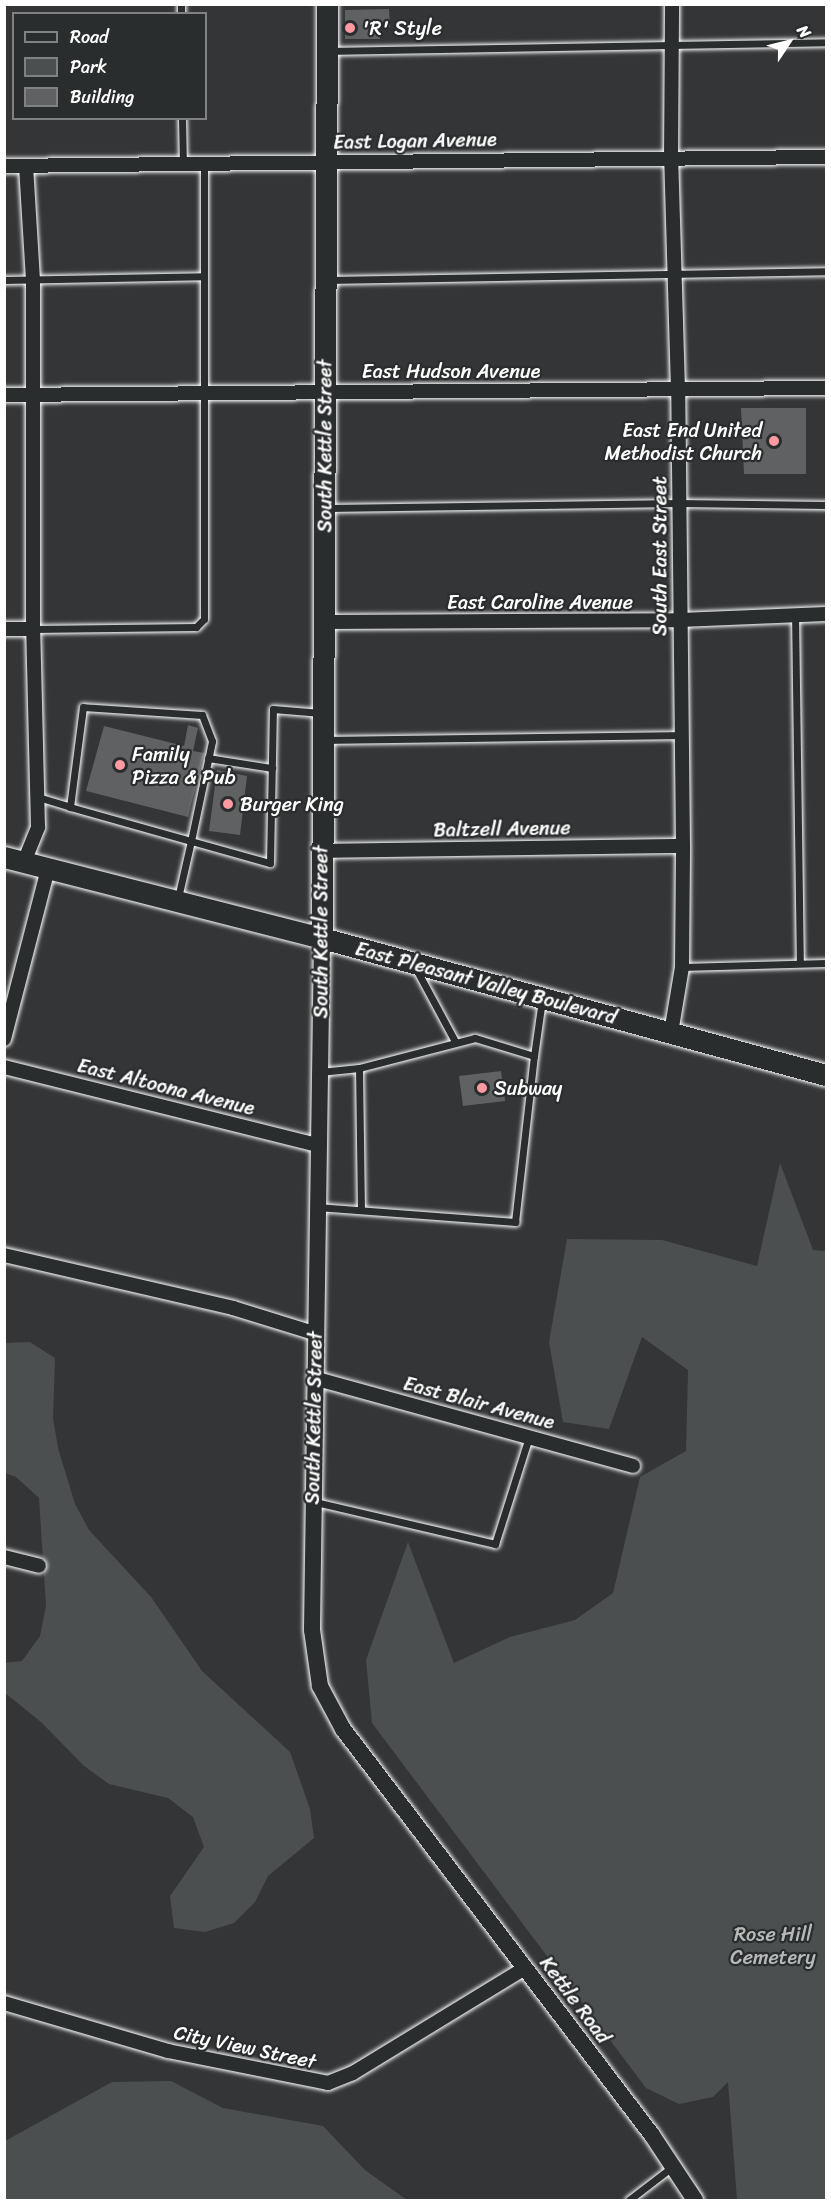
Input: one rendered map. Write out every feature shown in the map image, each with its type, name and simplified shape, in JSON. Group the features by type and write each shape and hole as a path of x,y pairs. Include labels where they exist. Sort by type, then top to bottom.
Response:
{"main road":[{"name":"South Kettle Street","path":"322,938 321,851 326,622 327,4"},
{"name":"East Pleasant Valley Boulevard","path":"14,860 322,938 826,1075"}],"street":[{"name":"South East Street","path":"670,1033 682,967 683,846 678,389 671,158 672,4"},
{"name":"East Logan Avenue","path":"4,166 826,157"},
{"path":"14,860 38,827 33,628 33,280 26,166"},
{"name":"East Hudson Avenue","path":"4,395 826,388"},
{"name":"East Caroline Avenue","path":"326,622 680,620 795,613 826,614"},
{"path":"4,629 33,628"},
{"name":"Baltzell Avenue","path":"321,851 683,846"},
{"path":"4,1039 48,869"},
{"name":"South Kettle Street","path":"322,938 314,1333 312,1630 321,1686 343,1729 418,1828"},
{"name":"East Altoona Avenue","path":"4,1067 318,1145"},
{"path":"4,1255 233,1308 314,1333"},
{"name":"East Blair Avenue","path":"314,1378 633,1466"},
{"path":"4,1557 39,1566"},
{"name":"Kettle Road","path":"418,1828 674,2166 695,2200"},
{"name":"City View Street","path":"4,2003 168,2050 328,2083 352,2073 525,1968"}],"lane":[{"path":"326,51 826,42"},
{"path":"182,120 183,164"},
{"path":"33,628 196,627 204,619 204,163"},
{"path":"326,280 826,272"},
{"path":"4,280 204,276"},
{"path":"325,508 679,503 826,505"},
{"path":"795,613 800,962"},
{"path":"70,807 83,707 202,715 212,741 177,901"},
{"path":"38,797 270,863 273,709 324,713"},
{"path":"323,740 682,735"},
{"path":"208,758 272,768"},
{"path":"412,962 456,1043"},
{"path":"682,967 826,963"},
{"path":"317,1207 515,1222 543,998"},
{"path":"320,1072 359,1068 475,1038 534,1056"},
{"path":"359,1068 361,1210"},
{"path":"313,1501 495,1544 529,1437"},
{"path":"629,2200 674,2166"}],"green space":[{"name":"Rose Hill Cemetery","path":"780,1163 813,1250 826,1251 826,2200 737,2200 728,2082 713,2097 679,2104 646,2088 372,1723 366,1660 408,1542 454,1663 510,1637 575,1620 613,1593 640,1477 686,1451 688,1370 642,1337 609,1429 563,1422 549,1342 567,1239 662,1240 757,1266"},
{"path":"30,1342 55,1358 53,1418 58,1448 75,1504 89,1530 151,1597 202,1671 290,1752 310,1809 314,1838 268,1876 255,1902 234,1923 205,1932 174,1928 170,1896 204,1847 193,1817 168,1798 109,1784 84,1766 41,1722 5,1693 4,1663 22,1661 40,1636 46,1606 39,1498 16,1477 5,1473 5,1343"},
{"path":"171,2081 223,2108 323,2126 365,2170 407,2200 5,2200 5,2141 112,2082"}],"building":[{"path":"389,9 390,27 380,27 380,39 345,39 345,10"},
{"name":"East End United Methodist Church","path":"741,408 806,408 806,474 744,474"},
{"path":"188,725 198,728 193,751 204,753 188,817 86,791 104,726 184,746"},
{"name":"Burger King","path":"217,770 247,776 240,835 209,831"},
{"name":"Subway","path":"501,1071 505,1101 463,1106 459,1076"}],"place":[{"name":"'R' Style","path":"350,28"},
{"name":"East End United Methodist Church","path":"774,441"},
{"name":"Family Pizza & Pub","path":"120,765"},
{"name":"Burger King","path":"228,804"},
{"name":"Subway","path":"482,1088"}]}
